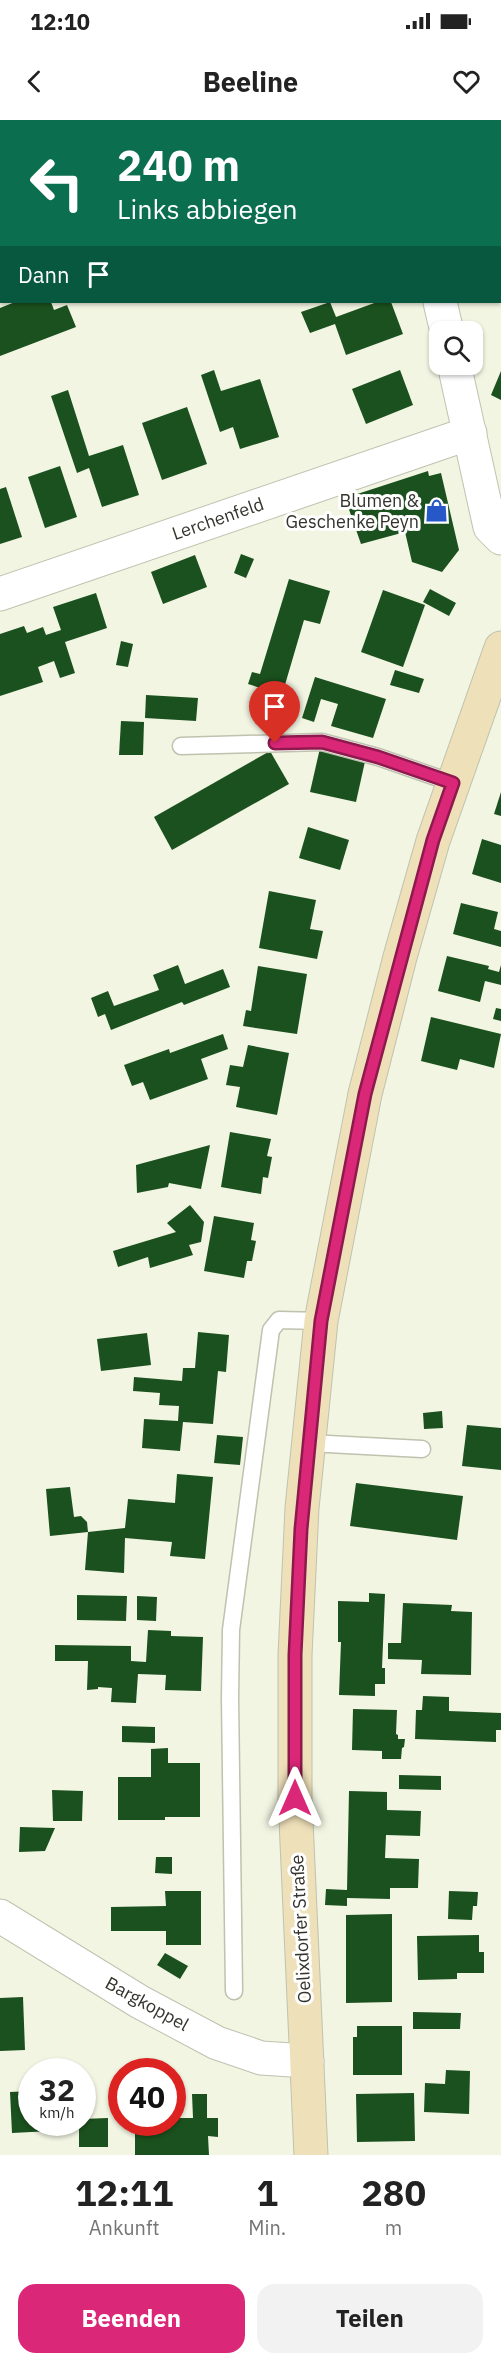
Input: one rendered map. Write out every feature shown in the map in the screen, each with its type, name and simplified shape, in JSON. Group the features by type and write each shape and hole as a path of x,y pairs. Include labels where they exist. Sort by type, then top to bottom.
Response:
{"street":[{"path":"440,303 444,321"},
{"path":"457,375 490,527 501,538"},
{"name":"Lerchenfeld","path":"0,594 470,433"},
{"name":"Oelixdorfer Straße","path":"311,2155 295,1798 295,1655 302,1508 321,1321 365,1094 421,883 453,783 501,648"},
{"name":"Bargkoppel","path":"0,1916 140,2002 217,2043 261,2058 307,2061"}],"lane":[{"path":"181,746 322,742 378,757 453,783"},
{"path":"234,1991 230,1698 233,1618 271,1330 279,1320 321,1321"},
{"path":"309,1443 422,1449"}],"building":[{"path":"12,303 51,303 54,310 67,305 76,327 0,356 0,308"},
{"path":"330,303 336,317 374,303 391,303 403,334 346,355 335,324 310,333 301,312"},
{"path":"214,370 221,391 260,379 279,437 240,449 233,427 220,432 201,375"},
{"path":"400,370 413,405 366,424 352,389"},
{"path":"501,371 501,400 491,395"},
{"path":"68,390 89,456 123,445 139,495 102,507 89,468 77,473 51,396"},
{"path":"187,407 207,464 162,480 142,423"},
{"path":"60,466 77,517 45,528 28,477"},
{"path":"428,471 429,476 441,473 459,550 442,572 412,562 405,532 361,544 345,498"},
{"path":"6,487 22,537 0,544 0,489"},
{"path":"241,554 254,559 246,578 234,573"},
{"path":"195,555 207,587 163,604 151,572"},
{"path":"289,579 330,591 320,624 304,620 282,695 248,684 252,672 260,674"},
{"path":"430,589 456,603 449,616 423,602"},
{"path":"383,590 425,605 403,667 361,652"},
{"path":"96,593 107,628 65,642 75,673 60,678 54,661 38,667 43,682 0,696 0,634 24,626 27,633 43,627 46,635 61,630 53,607"},
{"path":"121,641 133,644 128,667 116,665"},
{"path":"395,670 424,679 419,693 390,685"},
{"path":"315,677 386,699 373,738 331,726 338,704 321,699 314,722 302,718"},
{"path":"146,695 198,698 196,721 145,718"},
{"path":"121,721 144,722 143,755 119,755"},
{"path":"320,748 366,757 356,802 310,792"},
{"path":"270,751 289,784 172,850 154,817"},
{"path":"501,792 501,816 494,814"},
{"path":"308,827 349,840 340,870 299,858"},
{"path":"482,839 501,845 501,883 472,874"},
{"path":"269,891 316,900 310,929 323,931 317,959 259,948"},
{"path":"461,903 498,912 494,929 501,931 501,947 453,934"},
{"path":"447,956 489,966 488,969 499,972 501,965 501,985 485,981 480,1002 438,991"},
{"path":"178,965 185,984 223,969 230,987 184,1005 182,1002 111,1030 105,1014 98,1017 91,998 108,991 114,1006 159,990 153,975"},
{"path":"258,966 307,974 297,1034 243,1026 246,1010 251,1011"},
{"path":"496,1008 501,1009 501,1021 493,1019"},
{"path":"431,1017 501,1034 494,1068 460,1059 457,1070 421,1061"},
{"path":"223,1034 228,1049 201,1059 208,1079 150,1100 143,1082 132,1086 124,1065 169,1049 170,1053"},
{"path":"248,1045 289,1053 277,1115 236,1107 240,1087 226,1085 230,1065 243,1067"},
{"path":"230,1132 271,1139 267,1156 272,1157 268,1178 263,1177 261,1194 221,1187"},
{"path":"210,1145 201,1189 169,1183 168,1187 137,1193 136,1165"},
{"path":"190,1205 204,1222 201,1242 189,1245 193,1255 150,1268 148,1257 118,1267 113,1251 176,1232 167,1223"},
{"path":"214,1216 254,1223 251,1240 256,1241 252,1261 247,1261 244,1278 204,1271"},
{"path":"198,1332 229,1335 226,1372 218,1371 213,1424 183,1422 180,1451 142,1448 144,1419 178,1421 179,1406 159,1405 160,1393 133,1391 134,1377 182,1381 183,1368 195,1368"},
{"path":"147,1333 151,1365 101,1371 97,1339"},
{"path":"442,1411 443,1428 424,1429 423,1413"},
{"path":"467,1425 501,1428 501,1470 462,1466"},
{"path":"217,1435 243,1437 240,1465 214,1463"},
{"path":"177,1474 213,1477 205,1559 170,1556 172,1542 125,1538 124,1573 85,1570 88,1532 125,1528 128,1499 175,1503"},
{"path":"356,1483 463,1496 457,1540 350,1526"},
{"path":"70,1487 74,1517 81,1516 87,1522 88,1532 50,1536 46,1489"},
{"path":"369,1593 385,1594 382,1668 385,1668 385,1684 375,1684 375,1696 339,1695 341,1642 338,1642 338,1601 369,1602"},
{"path":"77,1595 127,1596 126,1621 77,1620"},
{"path":"137,1596 157,1597 156,1621 137,1620"},
{"path":"403,1603 452,1605 451,1611 472,1612 471,1675 421,1674 422,1660 388,1659 388,1643 401,1643"},
{"path":"148,1630 171,1631 171,1636 203,1637 201,1691 165,1690 166,1675 138,1674 136,1703 111,1702 112,1688 98,1687 98,1689 87,1690 88,1661 55,1661 55,1645 131,1646 131,1661 146,1662"},
{"path":"423,1696 449,1697 449,1711 501,1713 501,1730 496,1730 496,1742 415,1739 416,1710 422,1710"},
{"path":"353,1709 397,1710 396,1734 398,1739 405,1739 401,1759 382,1759 382,1751 352,1750"},
{"path":"122,1726 155,1727 155,1743 122,1742"},
{"path":"168,1748 168,1763 200,1763 200,1817 118,1820 118,1777 151,1777 151,1749"},
{"path":"399,1775 441,1776 441,1790 399,1789"},
{"path":"52,1790 83,1791 82,1821 53,1821"},
{"path":"349,1791 387,1792 387,1810 421,1811 420,1836 386,1835 385,1858 419,1859 418,1888 390,1888 390,1899 347,1898 347,1906 325,1905 326,1889 347,1890"},
{"path":"20,1827 55,1828 45,1851 19,1852"},
{"path":"156,1857 172,1857 172,1874 155,1873"},
{"path":"165,1891 201,1891 201,1945 166,1945 166,1931 111,1931 111,1907 166,1906"},
{"path":"449,1891 478,1892 477,1906 473,1906 472,1920 448,1919"},
{"path":"392,1914 392,2002 346,2003 346,1915"},
{"path":"479,1935 479,1952 484,1952 484,1973 457,1973 457,1979 418,1980 417,1936"},
{"path":"165,1953 188,1966 180,1979 157,1965"},
{"path":"23,1997 25,2050 0,2051 0,1998"},
{"path":"413,2012 461,2013 460,2029 413,2029"},
{"path":"357,2026 402,2026 402,2075 353,2075 353,2037 357,2037"},
{"path":"446,2070 470,2071 469,2114 424,2112 425,2083 445,2084"},
{"path":"10,2092 18,2092 18,2133 12,2133"},
{"path":"414,2093 415,2141 357,2142 356,2094"},
{"path":"192,2094 207,2094 207,2118 218,2118 218,2137 208,2136 209,2155 135,2155 135,2136 186,2136 186,2118 193,2118"},
{"path":"96,2118 108,2118 108,2147 79,2147 79,2136 96,2136"}],"place":[{"name":"Blumen & Geschenke Peyn","path":"437,511"}],"route":[{"path":"275,743 322,742 378,757 453,783 433,840 365,1094 321,1321 302,1508 295,1655 295,1798"}]}
